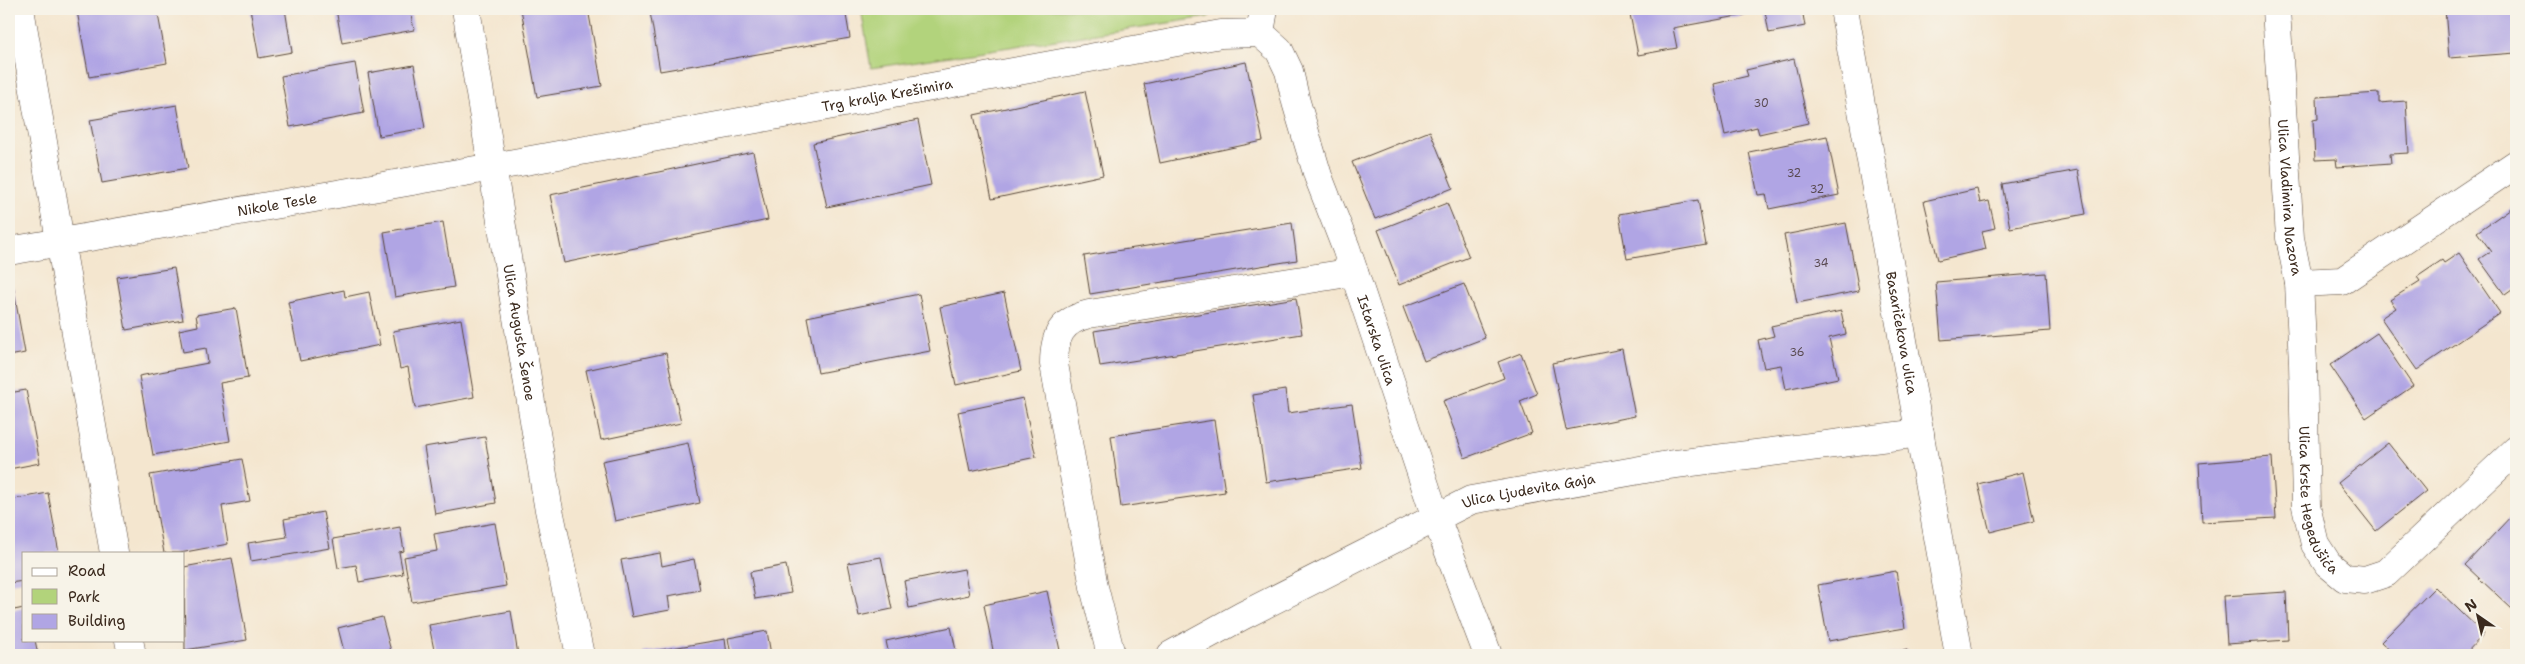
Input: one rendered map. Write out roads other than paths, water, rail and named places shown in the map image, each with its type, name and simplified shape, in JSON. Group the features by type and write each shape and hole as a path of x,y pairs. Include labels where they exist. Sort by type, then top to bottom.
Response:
{"street":[{"path":"20,9 114,552"},
{"name":"Ulica Augusta Šenoe","path":"466,9 548,505 580,655"},
{"name":"Basaričekova ulica","path":"1844,9 1959,655"},
{"name":"Ulica Vladimira Nazora","path":"2276,9 2290,238 2299,283 2342,281 2516,164"},
{"name":"Trg kralja Krešimira","path":"493,167 1221,34 1262,21"},
{"name":"Istarska ulica","path":"1262,21 1290,71 1296,102 1318,176 1354,272 1436,518 1488,655"},
{"name":"Nikole Tesle","path":"9,251 493,167"},
{"path":"1111,655 1094,587 1054,364 1054,348 1062,328 1073,318 1089,314 1354,272"},
{"name":"Ulica Krste Hegedušića","path":"2299,283 2306,506 2315,544 2328,564 2345,578 2365,580 2386,573 2516,450"},
{"name":"Ulica Ljudevita Gaja","path":"1171,655 1242,616 1471,500 1668,466 1920,433"},
{"path":"129,642 132,655"}]}
